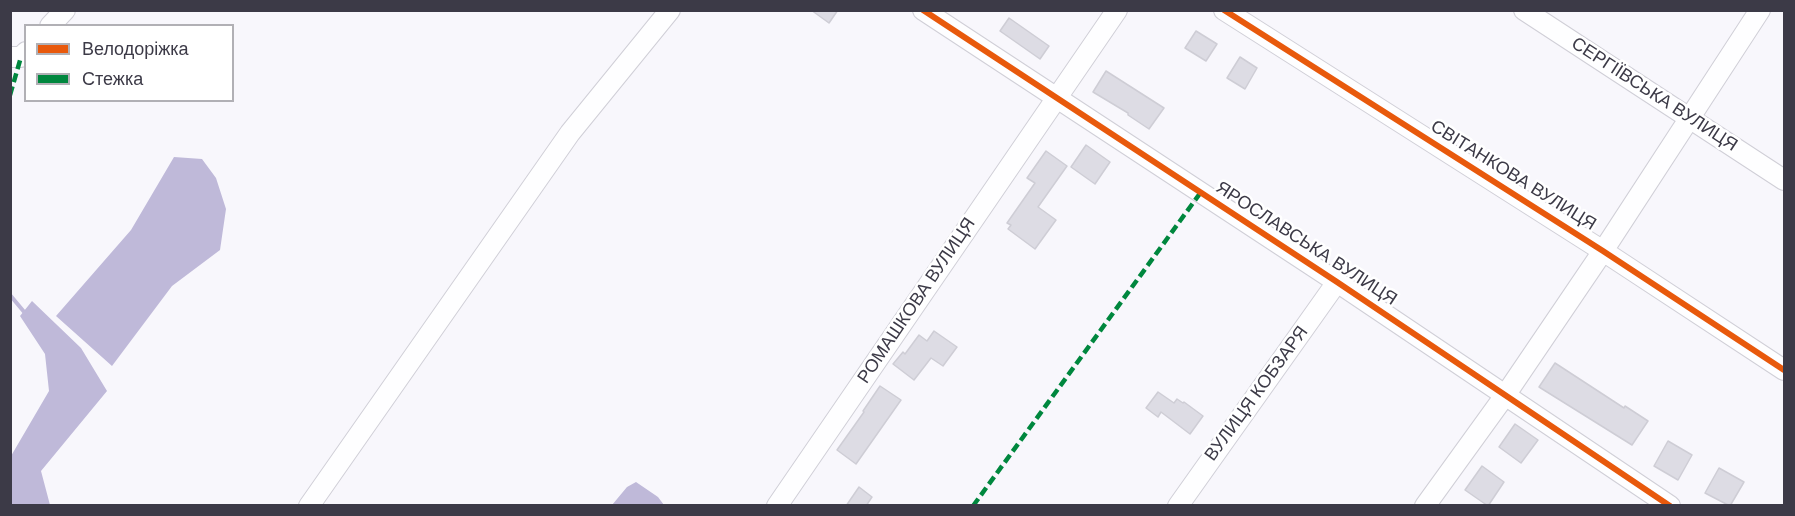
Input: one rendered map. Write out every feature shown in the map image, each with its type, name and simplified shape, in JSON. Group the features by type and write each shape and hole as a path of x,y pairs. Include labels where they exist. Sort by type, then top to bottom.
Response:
{"street":[{"path":"52,24 65,10"},
{"path":"309,506 570,134 670,10"},
{"name":"ЯРОСЛАВСЬКА ВУЛИЦЯ","path":"923,10 1506,394 1670,506"},
{"name":"РОМАШКОВА ВУЛИЦЯ","path":"777,506 1117,10"},
{"name":"СВІТАНКОВА ВУЛИЦЯ","path":"1224,10 1603,251 1785,370"},
{"name":"СЕРГІЇВСЬКА ВУЛИЦЯ","path":"1524,10 1785,180"},
{"path":"1425,506 1506,394 1603,251 1760,10"},
{"path":"10,57 21,57 24,54"},
{"name":"ВУЛИЦЯ КОБЗАРЯ","path":"1178,506 1337,282"}],"shaded area":[{"path":"174,157 202,159 216,178 226,209 220,250 172,286 112,366 56,316 131,230"},
{"path":"32,301 81,348 107,391 41,471 50,505 11,505 11,456 49,391 45,354 20,316"},
{"path":"636,482 658,497 664,505 612,505 627,487"}],"building":[{"path":"811,10 838,10 829,23"},
{"path":"1009,18 1049,46 1040,59 1000,31"},
{"path":"1196,31 1217,44 1206,61 1185,48"},
{"path":"1240,57 1257,68 1245,89 1227,78"},
{"path":"1106,71 1164,108 1149,129 1093,92"},
{"path":"1086,145 1110,162 1095,184 1071,167"},
{"path":"1046,151 1067,166 1038,207 1056,220 1035,249 1008,229 1011,225 1007,223 1035,183 1027,178"},
{"path":"934,331 957,347 943,366 931,358 914,380 893,364 903,352 905,354 919,335 927,341"},
{"path":"1555,363 1648,421 1632,445 1539,387"},
{"path":"880,386 901,400 856,464 837,450"},
{"path":"1158,392 1174,403 1177,399 1184,402 1203,416 1190,434 1161,412 1158,417 1146,408"},
{"path":"1515,424 1538,440 1521,463 1499,447"},
{"path":"1668,441 1692,455 1678,480 1654,466"},
{"path":"1482,466 1504,482 1488,506 1465,490"},
{"path":"1719,468 1744,482 1730,506 1705,493"},
{"path":"859,487 872,497 866,506 846,506"}],"waterway":[{"path":"10,295 25,313"}],"marked path":[{"path":"10,95 21,57"},
{"path":"973,506 1201,192"}],"cycle path":[{"path":"923,10 1337,282 1670,506"},
{"path":"1224,10 1603,251 1784,370"}]}
